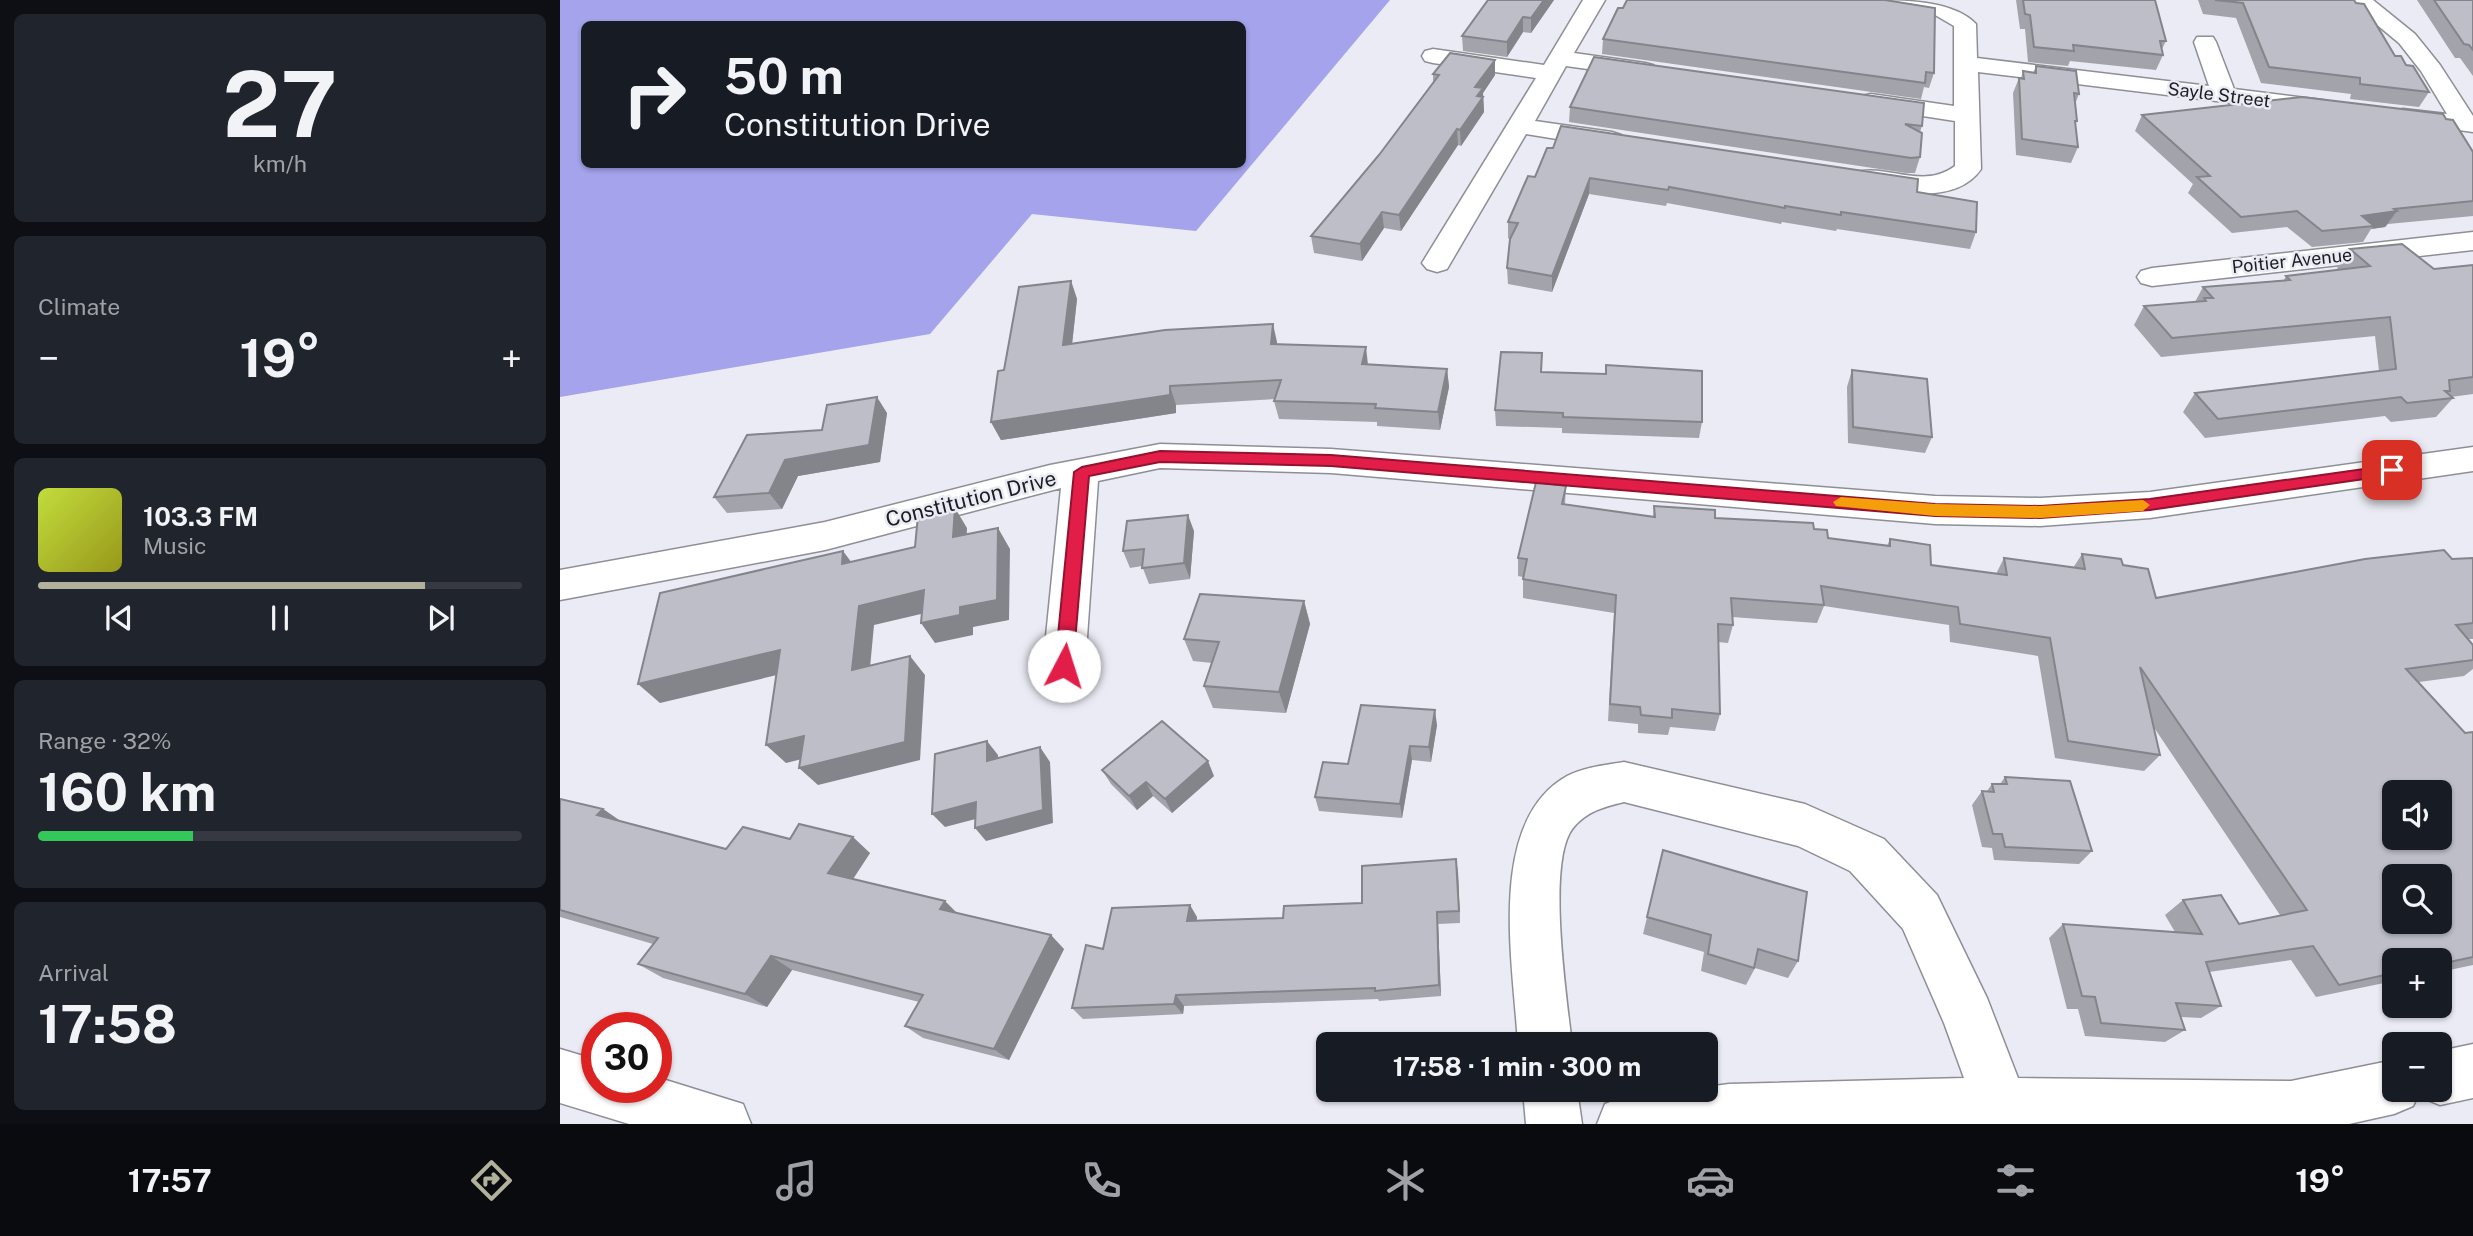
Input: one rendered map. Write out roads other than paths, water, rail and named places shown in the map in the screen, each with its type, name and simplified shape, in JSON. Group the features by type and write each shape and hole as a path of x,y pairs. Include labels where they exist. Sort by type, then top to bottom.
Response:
{"street":[{"path":"1437,263 1594,0"},
{"path":"1837,174 1931,185 1959,177 1968,169 1965,24 1960,18 1936,8 1879,0"},
{"path":"2358,0 2402,30 2424,54 2469,123"},
{"path":"2205,42 2225,96"},
{"path":"1433,56 1669,73"},
{"name":"Sayle Street","path":"1966,64 2345,109"},
{"path":"1845,98 1967,115"},
{"path":"2385,114 2469,123"},
{"path":"1521,126 1631,142"},
{"name":"Poitier Avenue","path":"2152,277 2473,241"},
{"name":"Constitution Drive","path":"560,585 825,536 1082,472 1160,456 1331,461 1935,510 2040,512 2150,505 2473,459"},
{"path":"1064,666 1082,472"},
{"path":"1544,1032 1534,902 1536,869 1552,817 1583,791 1624,782 1805,826 1867,856 1920,912 1968,1017 2001,1105"},
{"path":"2452,1075 2473,1071"},
{"path":"560,1076 581,1082"},
{"path":"1625,1124 1729,1112 2001,1105 2291,1109 2382,1090"},
{"path":"1551,1102 1554,1124"},
{"path":"651,1103 723,1124"}]}
